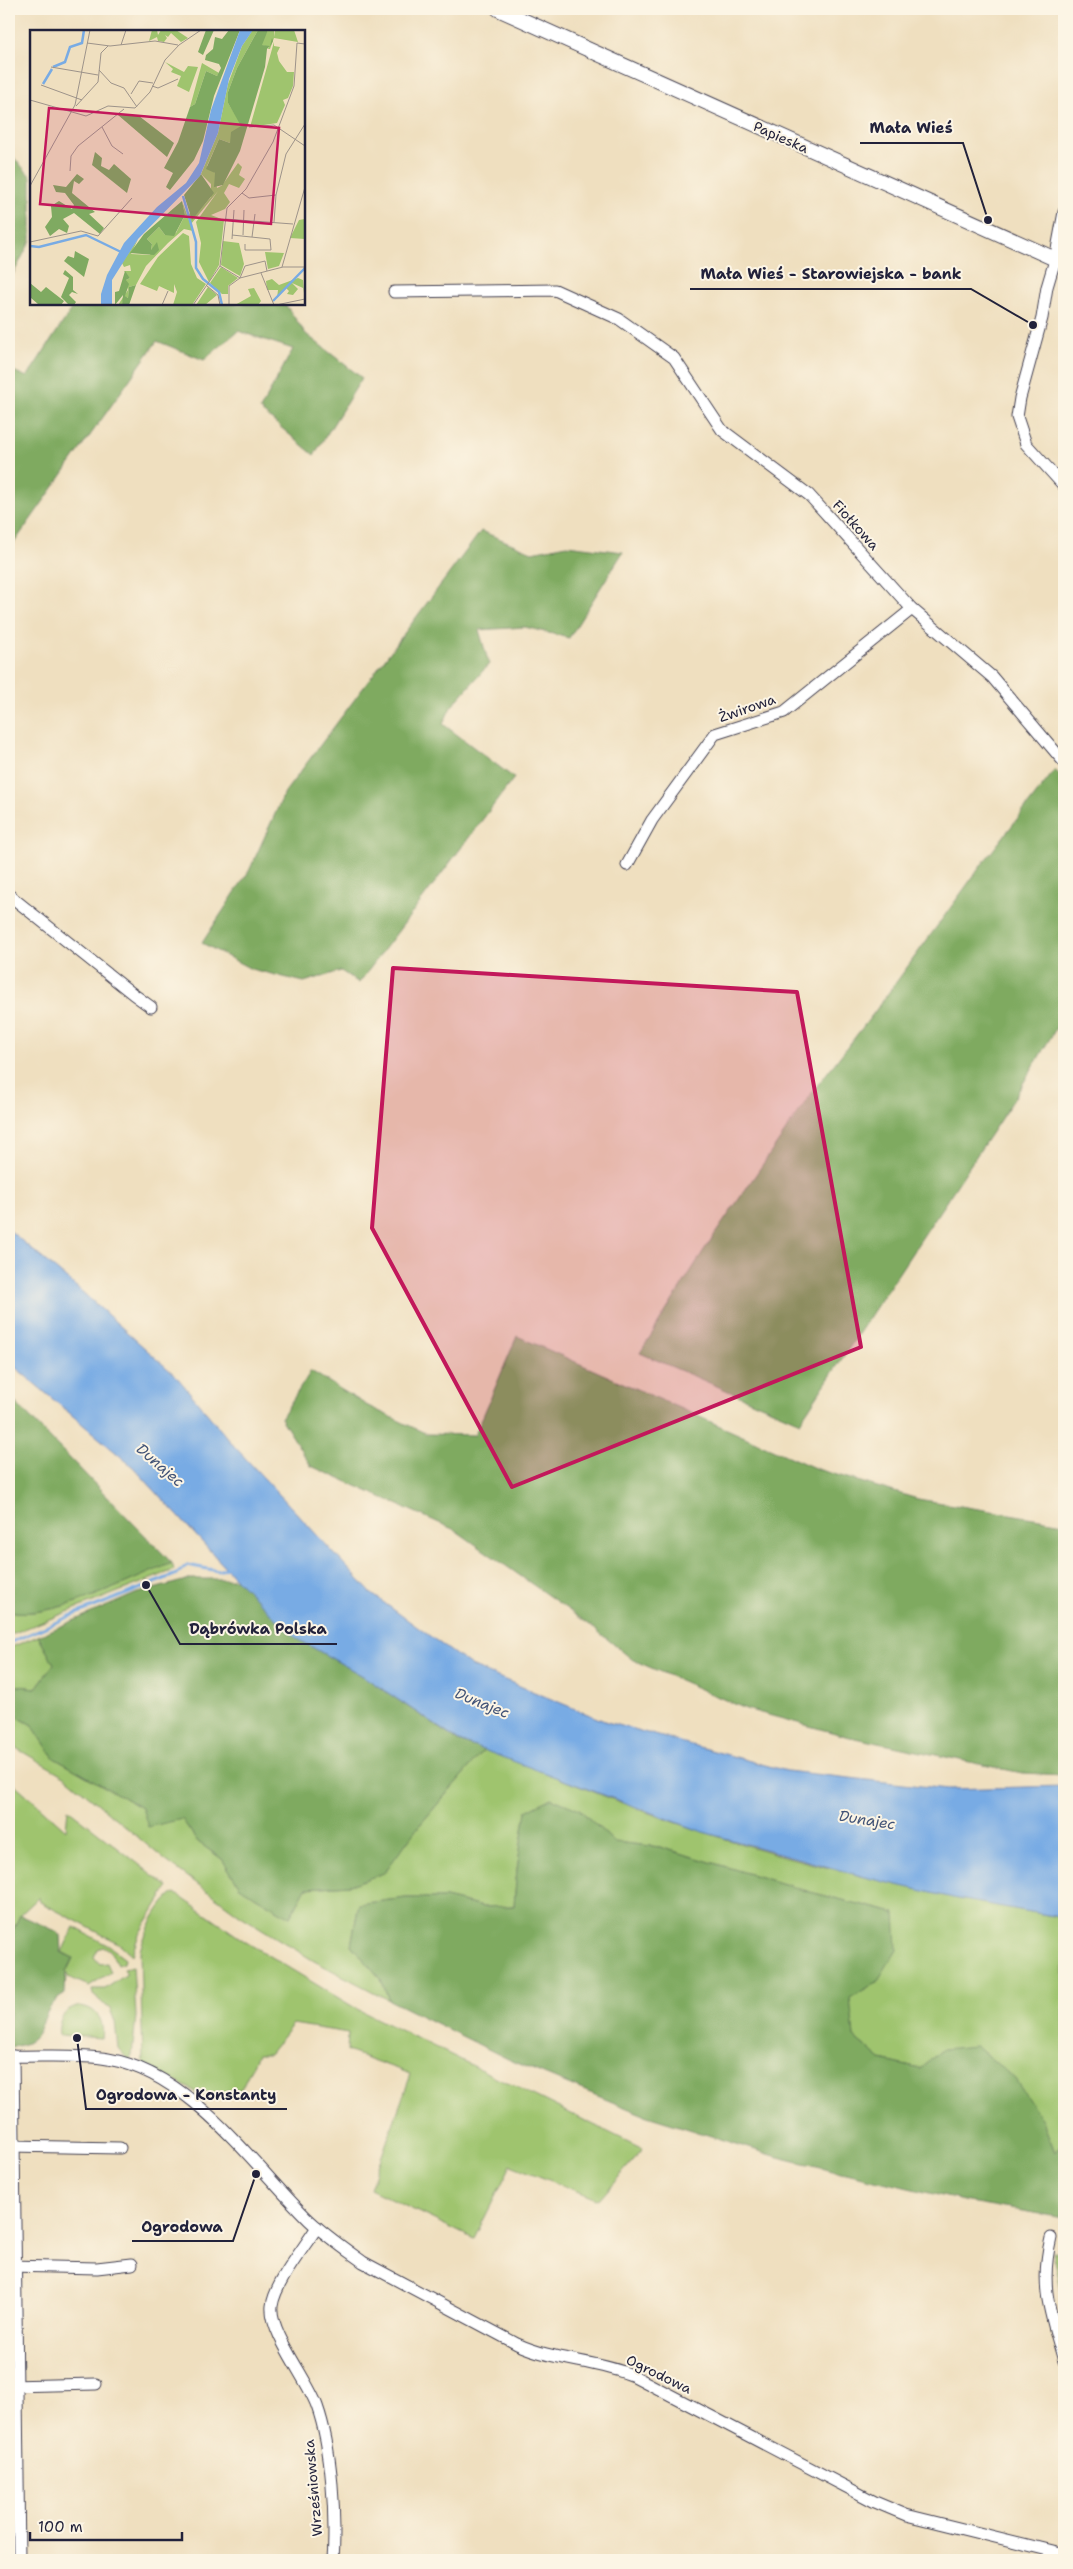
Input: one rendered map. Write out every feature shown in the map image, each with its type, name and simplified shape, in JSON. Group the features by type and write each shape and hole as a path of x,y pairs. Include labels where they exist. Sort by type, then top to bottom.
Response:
{"street":[{"name":"Papieska","path":"498,9 1060,262"},
{"path":"1064,212 1060,262 1050,272 1042,318 1017,417 1026,444 1064,486"},
{"name":"Fiołkowa","path":"394,292 555,290 619,319 674,358 722,430 809,495 912,609 992,677 1064,762"},
{"name":"Żwirowa","path":"627,865 652,820 715,734 784,712 912,609"},
{"path":"9,895 133,994 152,1006"},
{"path":"11,2056 13,2386 19,2560"},
{"name":"Ogrodowa","path":"11,2056 107,2059 134,2066 168,2083 194,2100 317,2227 363,2262 536,2353 619,2370 634,2376 875,2502 906,2515 1064,2554"},
{"path":"12,2146 120,2148"},
{"name":"Wrześniowska","path":"317,2227 285,2275 272,2306 274,2324 317,2405 322,2423 328,2451 333,2560"},
{"path":"1051,2238 1045,2263 1044,2280 1050,2313 1064,2362"},
{"path":"12,2266 97,2268 132,2264"},
{"path":"13,2386 96,2384"}],"highlighted area":[{"path":"393,968 797,992 861,1347 512,1487 372,1228"}],"green space":[{"path":"9,152 30,176 30,242 9,282"},
{"path":"74,305 286,305 306,334 362,378 314,455 260,410 293,349 238,331 204,360 157,341 9,550 9,369 27,377"},
{"path":"481,531 532,552 567,545 623,552 569,638 525,627 479,630 489,664 451,707 443,724 514,778 359,983 341,971 304,982 251,969 202,943 249,871 285,792"},
{"path":"1055,770 1064,779 1064,1015 1012,1102 800,1422 640,1353 704,1250 813,1091 873,1014 983,863"},
{"path":"517,1336 817,1469 918,1499 1064,1523 1064,1775 1022,1773 850,1737 746,1709 633,1660 590,1625 455,1530 311,1466 281,1418 311,1371 368,1406 427,1434 475,1435"},
{"path":"9,1396 172,1563 114,1588 68,1604 47,1610 9,1611"},
{"path":"172,1563 174,1570 9,1635 9,1611 46,1610 68,1604 91,1597"},
{"path":"190,1579 236,1579 296,1638 363,1676 458,1741 484,1750 418,1827 384,1873 350,1885 306,1888 290,1917 241,1888 222,1859 198,1842 182,1819 148,1827 142,1808 54,1758 32,1725 9,1712 9,1685 36,1688 54,1664 38,1636 135,1594"},
{"path":"38,1636 54,1664 36,1688 9,1685 9,1648"},
{"path":"9,1712 32,1725 54,1758 142,1808 182,1819 198,1842 222,1859 241,1888 290,1917 306,1888 350,1885 384,1872 418,1827 484,1750 648,1813 748,1846 882,1881 1064,1918 1064,2144 1055,2152 1042,2120 943,2049 920,2069 881,2060 854,2037 849,1998 877,1982 895,1913 810,1892 660,1847 614,1842 580,1810 526,1812 517,1869 514,1906 483,1907 445,1898 406,1898 359,1904 351,1945 381,1979 389,2000 314,1961 241,1916 165,1860 66,1777 9,1744"},
{"path":"9,1779 66,1830 68,1809 168,1887 139,1934 132,1955 120,1944 40,1902 39,1897 20,1915 9,1939"},
{"path":"551,1798 580,1810 614,1842 660,1847 810,1892 895,1913 897,1949 877,1982 850,1998 854,2037 881,2060 920,2069 943,2049 976,2046 1015,2079 1042,2120 1055,2152 1064,2144 1064,2218 963,2201 778,2157 644,2115 512,2061 389,2000 381,1979 351,1945 359,1904 406,1898 445,1898 483,1907 514,1906 517,1869 526,1811"},
{"path":"175,1893 246,1942 357,2009 643,2149 599,2200 511,2165 474,2239 370,2189 411,2074 347,2051 348,2033 293,2024 269,2054 258,2054 241,2089 214,2095 200,2094 143,2064 140,1951 158,1910"},
{"path":"20,1915 56,1931 60,1935 61,1952 73,1958 66,1972 65,1994 49,2010 37,2034 32,2040 23,2045 9,2047 9,1939"},
{"path":"74,1927 109,1946 125,1958 124,1963 118,1965 110,1951 103,1947 98,1949 94,1957 100,1964 107,1963 111,1972 89,1986 68,1977 66,1972 73,1958 62,1952"},
{"path":"133,1967 136,2016 132,2056 129,2061 118,2048 115,2022 110,2009 93,1995 92,1989 105,1989 127,1974 124,1969"},
{"path":"80,2006 91,2009 98,2016 102,2026 102,2038 59,2035 59,2024 63,2016 66,2012"},
{"path":"1053,2251 1064,2253 1064,2303"}],"water":[{"name":"Dunajec","path":"9,1230 80,1290 177,1377 234,1446 372,1594 471,1666 607,1722 787,1771 948,1789 1064,1786 1064,1918 953,1898 872,1879 703,1832 459,1741 363,1676 296,1638 236,1579 133,1467 9,1362"}],"waterway":[{"path":"9,1643 68,1617 177,1574 187,1565 218,1571 229,1567"}],"place":[{"name":"Mała Wieś","path":"988,220"},
{"name":"Mała Wieś - Starowiejska - bank","path":"1033,325"},
{"name":"Dąbrówka Polska","path":"146,1585"},
{"name":"Ogrodowa - Konstanty","path":"77,2038"},
{"name":"Ogrodowa","path":"256,2174"}]}
